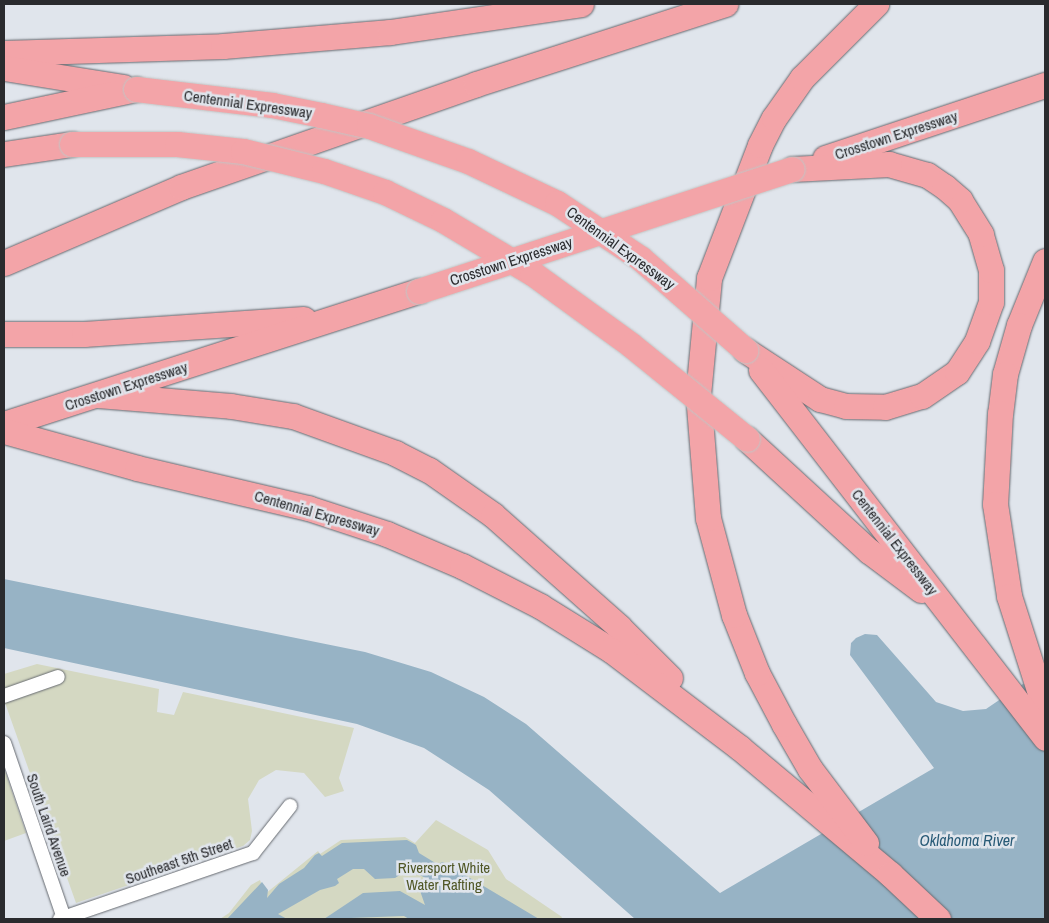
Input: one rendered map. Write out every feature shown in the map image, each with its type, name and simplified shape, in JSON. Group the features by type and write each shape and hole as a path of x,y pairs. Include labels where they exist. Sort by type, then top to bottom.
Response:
{"highway":[{"path":"4,53 252,44 390,32 581,4"},
{"path":"4,263 181,186 476,84 726,4"},
{"path":"876,4 821,56 774,118 717,251 709,278 701,342 698,395 701,454 708,518 721,571 757,673 810,769 890,874 938,919"},
{"name":"Centennial Expressway","path":"4,68 136,89 272,105 321,114 369,126 468,161 557,203 640,258 745,350 984,656 1045,738"},
{"name":"Crosstown Expressway","path":"4,424 419,291 1045,85"},
{"path":"4,117 136,89"},
{"path":"4,154 72,144 176,144 243,152 324,171 385,192 443,220 532,273 631,345 746,439 869,551 947,610"},
{"path":"745,350 820,399 862,408 898,404 922,396 943,384 968,358 986,322 991,302 991,270 981,234 960,200 945,187 927,175 889,164 792,169"},
{"path":"1045,261 1019,324 1005,374 999,422 995,504 1000,551 1020,630 1045,709"},
{"path":"4,334 135,331 340,316"},
{"path":"98,395 231,406 293,416 373,442 429,470 493,515 619,627 740,748"},
{"name":"Centennial Expressway","path":"4,430 137,468 308,508 387,534 462,566 540,606 611,650 740,748 782,787 890,874"}],"street":[{"path":"4,696 58,677"},
{"name":"South Laird Avenue","path":"4,743 62,918"},
{"name":"Southeast 5th Street","path":"62,918 253,853 290,806"}],"green space":[{"path":"37,664 159,689 157,712 174,715 183,692 354,728 339,778 344,791 325,797 304,773 276,770 259,780 248,799 252,831 250,840 243,846 76,903 4,700 4,674"},
{"path":"4,768 26,833 4,841"},
{"name":"Riversport White Water Rafting","path":"436,820 488,850 506,879 562,917 561,919 220,919 229,913 251,885 260,880 265,894 318,851 320,854 341,840 405,837 415,843"}],"water":[{"name":"Oklahoma River","path":"4,579 365,652 431,672 484,697 526,724 720,893 934,768 850,655 851,643 856,638 865,634 877,635 936,702 963,711 986,709 1045,669 1045,919 635,919 489,790 424,748 357,724 4,648"},
{"path":"407,840 416,845 419,853 437,864 443,862 539,919 409,919 404,916 324,919 363,893 400,891 425,905 418,885 430,885 429,880 409,869 395,878 375,879 364,869 353,869 337,879 339,883 335,886 320,890 278,914 287,919 227,919 262,882 268,890 267,898 279,884 304,868 319,853 322,856 342,843"}]}
